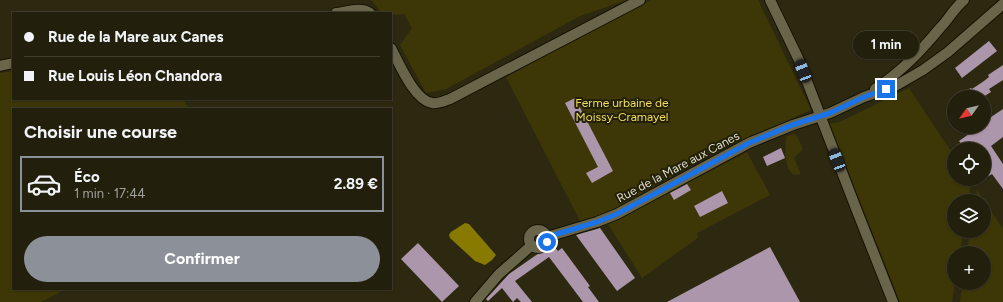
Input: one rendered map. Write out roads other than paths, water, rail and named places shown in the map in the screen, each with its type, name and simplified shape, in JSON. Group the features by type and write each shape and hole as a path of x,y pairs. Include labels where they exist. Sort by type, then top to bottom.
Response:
{"street":[{"path":"392,50 417,93 424,100 432,103 440,103 640,0"},
{"path":"770,0 798,58 893,302"},
{"path":"864,97 895,75 915,58 956,7 964,0"},
{"path":"864,97 897,85 923,70 948,52 1003,4"},
{"path":"342,12 360,9 368,12"},
{"path":"0,66 12,64"},
{"name":"Rue de la Mare aux Canes","path":"475,302 499,274 532,245 529,237 535,230 542,231 547,237 597,222 617,214 749,143 792,125 830,113 864,97"}],"park label":[{"name":"Ferme urbaine de Moissy-Cramayel","path":"622,110"}]}
